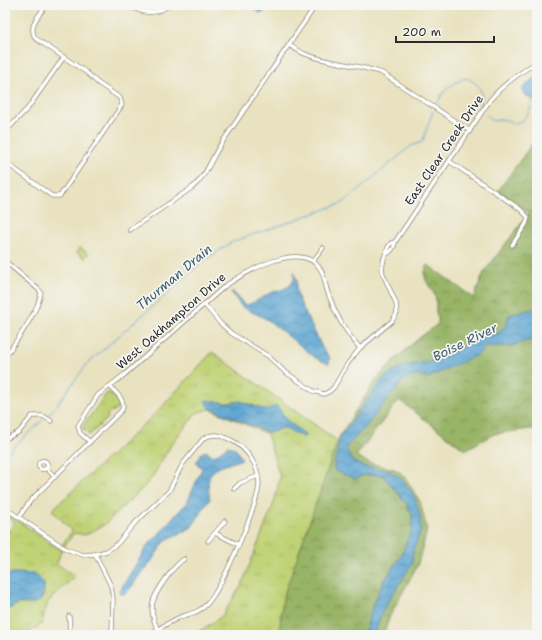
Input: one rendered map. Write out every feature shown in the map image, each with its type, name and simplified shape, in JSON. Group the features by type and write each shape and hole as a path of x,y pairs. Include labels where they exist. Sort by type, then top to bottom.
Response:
{"street":[{"path":"6,165 52,196 62,194 121,108 122,102 120,98 64,57 35,38 32,29 34,22 47,5"},
{"path":"129,5 140,12 152,13 169,5"},
{"path":"130,230 193,187 201,179 234,124 316,5"},
{"path":"289,45 316,58 369,68 382,72 470,131"},
{"path":"5,132 28,108 64,57"},
{"name":"East Clear Creek Drive","path":"360,348 392,321 397,314 396,303 383,274 382,264 387,254 395,245 395,242 494,94 537,62"},
{"path":"449,161 520,209 528,217 526,224 512,245"},
{"path":"204,304 220,323 231,333 268,356 284,371 313,392 324,394 334,387 348,363 360,348 349,336 342,325 328,294 324,275 313,261 323,248"},
{"name":"West Oakhampton Drive","path":"90,442 80,433 78,426 98,395 124,375 225,286 240,276 288,256 304,257 313,261"},
{"path":"5,261 40,292 40,296 31,316 5,357"},
{"path":"18,518 31,500 122,410 124,405 123,401 110,386"},
{"path":"5,439 19,432 32,416 43,416 51,421"},
{"path":"5,508 73,553 83,555 107,551 117,544 134,524 169,491 182,465 203,438 207,435 218,434 232,440 242,448 253,461 258,476 257,496 239,545 214,595 206,606 198,611 177,619 149,635"},
{"path":"46,468 55,477"},
{"path":"234,489 240,483 258,476"},
{"path":"208,541 225,521"},
{"path":"215,533 239,545"},
{"path":"95,554 110,586 113,598 112,635"},
{"path":"158,630 153,621 153,597 176,564 184,559"},
{"path":"69,616 70,635"}],"green space":[{"path":"537,137 537,308 505,327 498,333 486,335 435,361 415,364 398,369 384,378 340,437 355,479 364,475 383,475 406,503 412,514 412,529 401,556 384,581 373,604 364,635 279,635 283,598 339,437 374,382 391,363 419,338 438,324 436,298 425,278 428,265 474,298 484,272 529,213 498,191"},
{"path":"79,247 89,254 85,258 76,252"},
{"path":"537,338 537,428 494,434 465,450 399,400 356,456 369,463 394,469 404,476 420,501 427,530 418,564 390,616 383,635 374,635 380,617 388,601 412,564 413,550 421,531 388,470 364,467 352,461 346,449 404,379 418,375 483,347 511,346"},
{"path":"212,352 339,442 283,598 279,635 191,635 205,628 222,616 242,584 274,503 280,477 267,434 210,409 196,413 171,445 153,476 145,486 104,525 85,535 74,533 61,551 57,564 75,576 48,602 42,624 25,635 5,635 5,536 15,523 5,516 5,512 59,549 72,531 52,510 160,409"},
{"path":"107,393 110,393 119,403 119,406 115,411 111,411 107,415 108,418 89,435 83,429 83,426"}],"water":[{"path":"251,5 264,5 264,12 260,13 251,7"},
{"path":"537,75 537,100 525,95 522,91 523,88"},
{"path":"294,272 297,281 296,288 299,300 322,347 330,358 329,364 317,359 268,320 242,307 231,292 233,292 245,305 289,286 293,281"},
{"path":"537,308 537,338 511,346 484,347 479,354 428,378 418,375 404,379 346,449 352,461 364,467 388,470 400,477 414,495 420,515 421,531 413,550 412,564 388,601 380,617 374,635 364,635 373,604 384,581 401,556 412,529 412,514 406,503 383,475 364,475 355,479 335,471 334,466 340,437 384,378 398,369 415,364 435,361 486,335 498,333 505,327 509,315"},
{"path":"206,400 227,403 241,401 265,410 277,406 284,417 305,436 303,437 283,428 269,433 210,408 205,402"},
{"path":"228,446 235,448 242,459 218,468 210,475 210,499 191,528 166,540 131,588 126,593 120,595 120,590 147,546 187,503 202,468 196,463 201,453 206,451 214,456"},
{"path":"5,574 35,574 44,583 42,599 36,603 20,604 5,611"}],"waterway":[{"name":"Thurman Drain","path":"438,103 445,90 456,82 466,78 479,86 482,94 480,109"},
{"name":"Thurman Drain","path":"486,115 493,121 507,120 515,123 520,122 528,114 533,100"},
{"name":"Thurman Drain","path":"46,417 53,410 87,364 205,260 232,242 343,203 411,146 422,142 433,111"},
{"name":"Thurman Drain","path":"5,455 44,419"}],"water label":[{"name":"Boise River","path":"465,342"}]}
